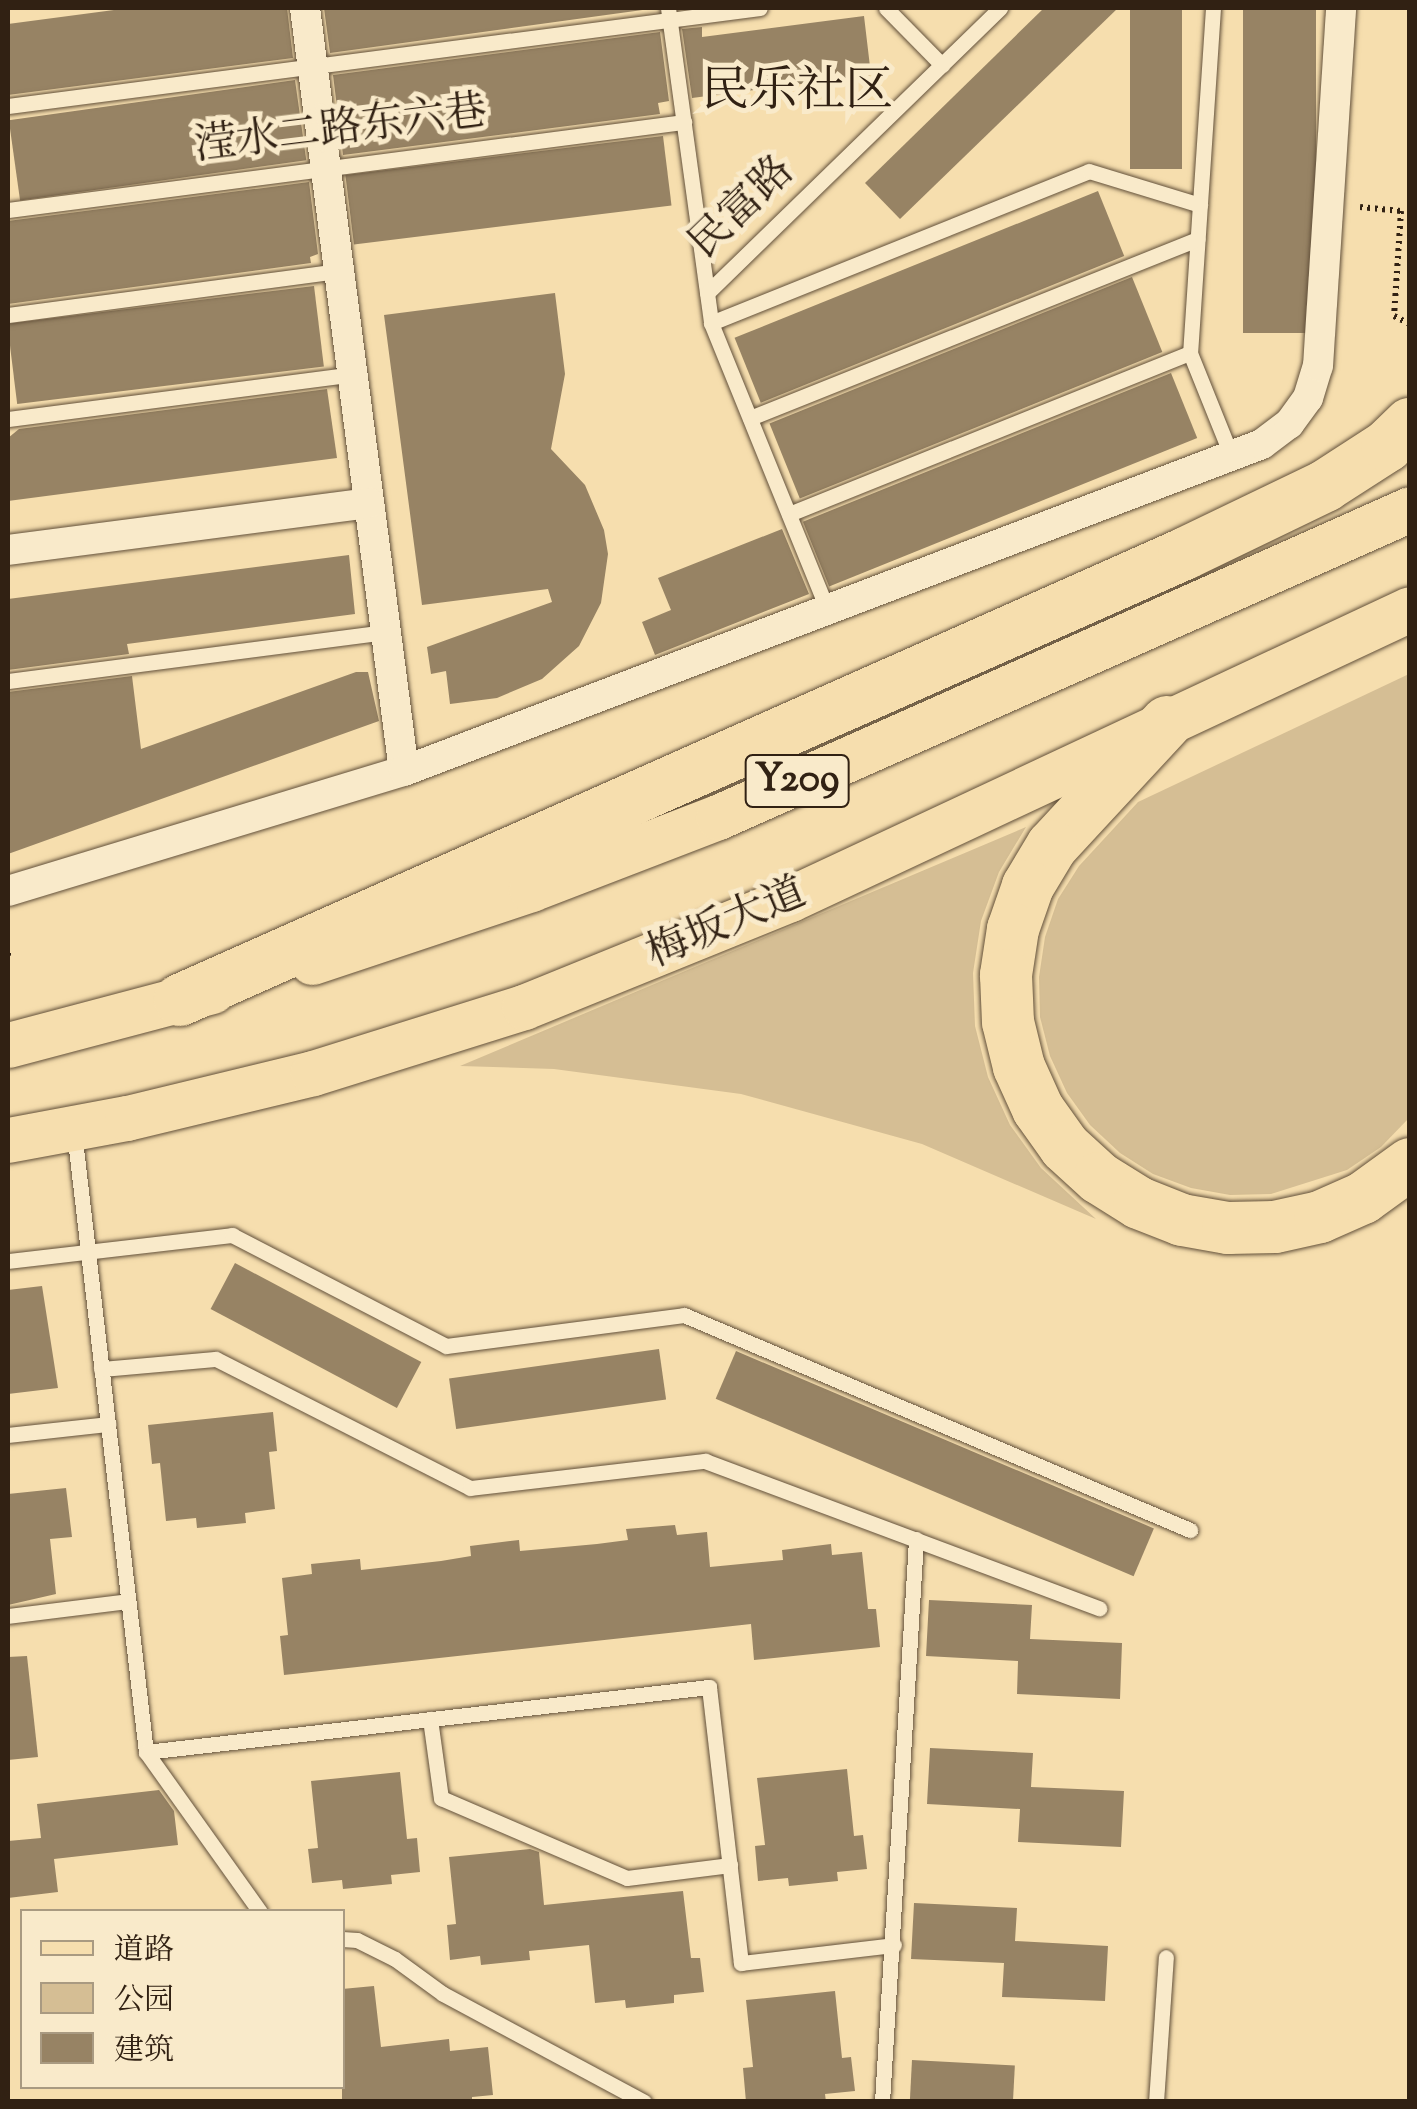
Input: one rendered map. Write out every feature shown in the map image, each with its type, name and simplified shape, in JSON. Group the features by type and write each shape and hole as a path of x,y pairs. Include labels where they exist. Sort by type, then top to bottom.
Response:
{"highway":[{"path":"180,1000 1184,554 1326,486 1386,446 1410,424"},
{"path":"1167,722 1052,846 1028,886 1013,929 1006,975 1008,1022 1019,1066 1038,1109 1065,1146 1099,1178 1138,1203 1182,1220 1228,1228 1275,1227 1320,1217 1363,1198 1410,1164"}],"main road":[{"name":"Y209","path":"8,1045 373,943 531,889 718,817 1402,512"},
{"name":"梅坂大道","path":"8,1140 313,1073 524,1007 790,899 1403,612"}],"street":[{"path":"305,8 404,771"},
{"path":"8,891 404,771 1262,444 1289,424 1308,398 1318,366 1341,8"},
{"path":"8,550 369,503"}],"lane":[{"path":"8,106 669,14 760,8"},
{"path":"886,8 942,64"},
{"name":"民富路","path":"707,293 1000,8"},
{"path":"1213,8 1190,353 1231,455"},
{"path":"669,14 711,323 827,610"},
{"name":"滢水二路东六巷","path":"8,210 684,122"},
{"path":"711,323 1089,171 1200,205"},
{"path":"750,418 1197,239"},
{"path":"8,315 339,272"},
{"path":"789,514 1190,353"},
{"path":"8,419 353,374"},
{"path":"8,681 386,632"},
{"path":"74,1128 146,1752 258,1909"},
{"path":"8,1261 232,1235 446,1346 684,1315 1190,1530"},
{"path":"101,1369 216,1359 470,1488 706,1461 1099,1608"},
{"path":"8,1435 108,1424"},
{"path":"882,2102 916,1539"},
{"path":"8,1616 128,1602"},
{"path":"146,1752 710,1686 742,1963 894,1946"},
{"path":"430,1719 442,1798 628,1878 730,1866"},
{"path":"345,1939 357,1940 396,1960 444,1994 644,2102"},
{"path":"1156,2102 1166,1957"}],"path":[{"path":"1402,211 1394,316 1410,324"}],"green space":[{"path":"1409,674 1409,1118 1381,1147 1347,1170 1271,1194 1230,1195 1191,1188 1153,1174 1120,1153 1090,1125 1067,1093 1050,1056 1040,1017 1039,977 1045,937 1058,899 1079,866 1138,802"},
{"path":"1026,827 999,872 981,921 973,973 975,1026 988,1077 1010,1125 1041,1168 1096,1219 922,1144 741,1094 554,1069 460,1066"}],"building":[{"path":"129,8 287,8 293,58 8,95 8,24"},
{"path":"324,8 657,8 330,53"},
{"path":"1044,8 1118,8 900,219 865,183"},
{"path":"1130,8 1182,8 1182,169 1130,169"},
{"path":"1243,8 1316,8 1316,333 1243,333"},
{"path":"864,16 871,75 692,98 682,29 702,27 702,37"},
{"path":"660,32 669,101 658,103 660,114 343,155 333,75"},
{"path":"295,80 306,160 20,200 9,120"},
{"path":"663,136 672,205 354,244 345,175"},
{"path":"309,182 318,254 310,257 311,263 8,304 8,221"},
{"path":"1098,191 1124,256 761,403 735,338"},
{"path":"1132,277 1162,352 800,499 769,423"},
{"path":"314,286 324,366 17,404 8,324"},
{"path":"555,293 565,374 551,449 585,485 604,530 608,554 601,603 579,646 542,679 497,698 450,704 446,671 431,674 427,647 552,602 548,589 422,605 384,315"},
{"path":"1171,373 1197,438 829,587 803,522"},
{"path":"327,389 337,458 8,501 8,438 19,429"},
{"path":"782,529 809,594 655,655 642,622 671,610 658,578"},
{"path":"349,555 355,614 127,644 129,654 8,670 8,599"},
{"path":"356,672 368,672 379,721 8,854 8,692 132,676 141,749"},
{"path":"235,1263 421,1362 397,1408 211,1309"},
{"path":"42,1286 58,1388 8,1394 8,1290"},
{"path":"659,1349 666,1400 456,1429 449,1379"},
{"path":"736,1351 1154,1528 1134,1576 716,1399"},
{"path":"273,1412 277,1451 269,1452 275,1509 245,1513 246,1523 197,1528 196,1518 166,1521 160,1463 152,1464 148,1425"},
{"path":"66,1488 72,1537 50,1539 56,1594 8,1605 8,1494"},
{"path":"675,1525 677,1535 707,1532 710,1567 783,1560 782,1550 831,1544 832,1555 862,1552 868,1609 876,1609 880,1647 754,1660 751,1624 284,1675 280,1636 288,1635 282,1578 312,1574 311,1564 360,1559 361,1570 471,1556 470,1546 519,1540 520,1551 597,1544 628,1540 626,1529"},
{"path":"929,1600 1032,1605 1030,1639 1122,1643 1120,1699 1017,1694 1018,1661 926,1656"},
{"path":"27,1656 38,1757 8,1760 8,1657"},
{"path":"930,1748 1033,1753 1031,1787 1124,1791 1121,1847 1018,1842 1020,1809 927,1804"},
{"path":"847,1769 854,1836 863,1835 867,1869 837,1872 838,1881 789,1886 788,1878 758,1881 755,1846 765,1845 757,1778"},
{"path":"400,1772 407,1839 417,1838 420,1872 391,1875 392,1884 343,1889 342,1880 312,1883 308,1849 318,1848 311,1781"},
{"path":"159,1790 174,1811 178,1845 54,1859 58,1892 8,1898 8,1841 41,1838 37,1804"},
{"path":"530,1849 539,1852 544,1905 683,1891 691,1958 700,1958 704,1992 674,1995 674,2003 626,2008 625,2000 595,2003 589,1945 529,1951 530,1960 481,1965 480,1956 450,1960 447,1925 456,1924 449,1857"},
{"path":"914,1903 1017,1908 1015,1941 1108,1946 1105,2001 1002,1997 1004,1963 911,1959"},
{"path":"374,1986 381,2047 449,2039 450,2051 488,2047 493,2095 472,2097 472,2102 342,2102 345,1989"},
{"path":"835,1991 842,2058 851,2057 855,2091 825,2094 826,2102 746,2102 743,2068 753,2067 746,2000"},
{"path":"912,2060 1015,2065 1013,2102 910,2102"}],"district":[{"name":"民乐社区","path":"797,94"}]}
